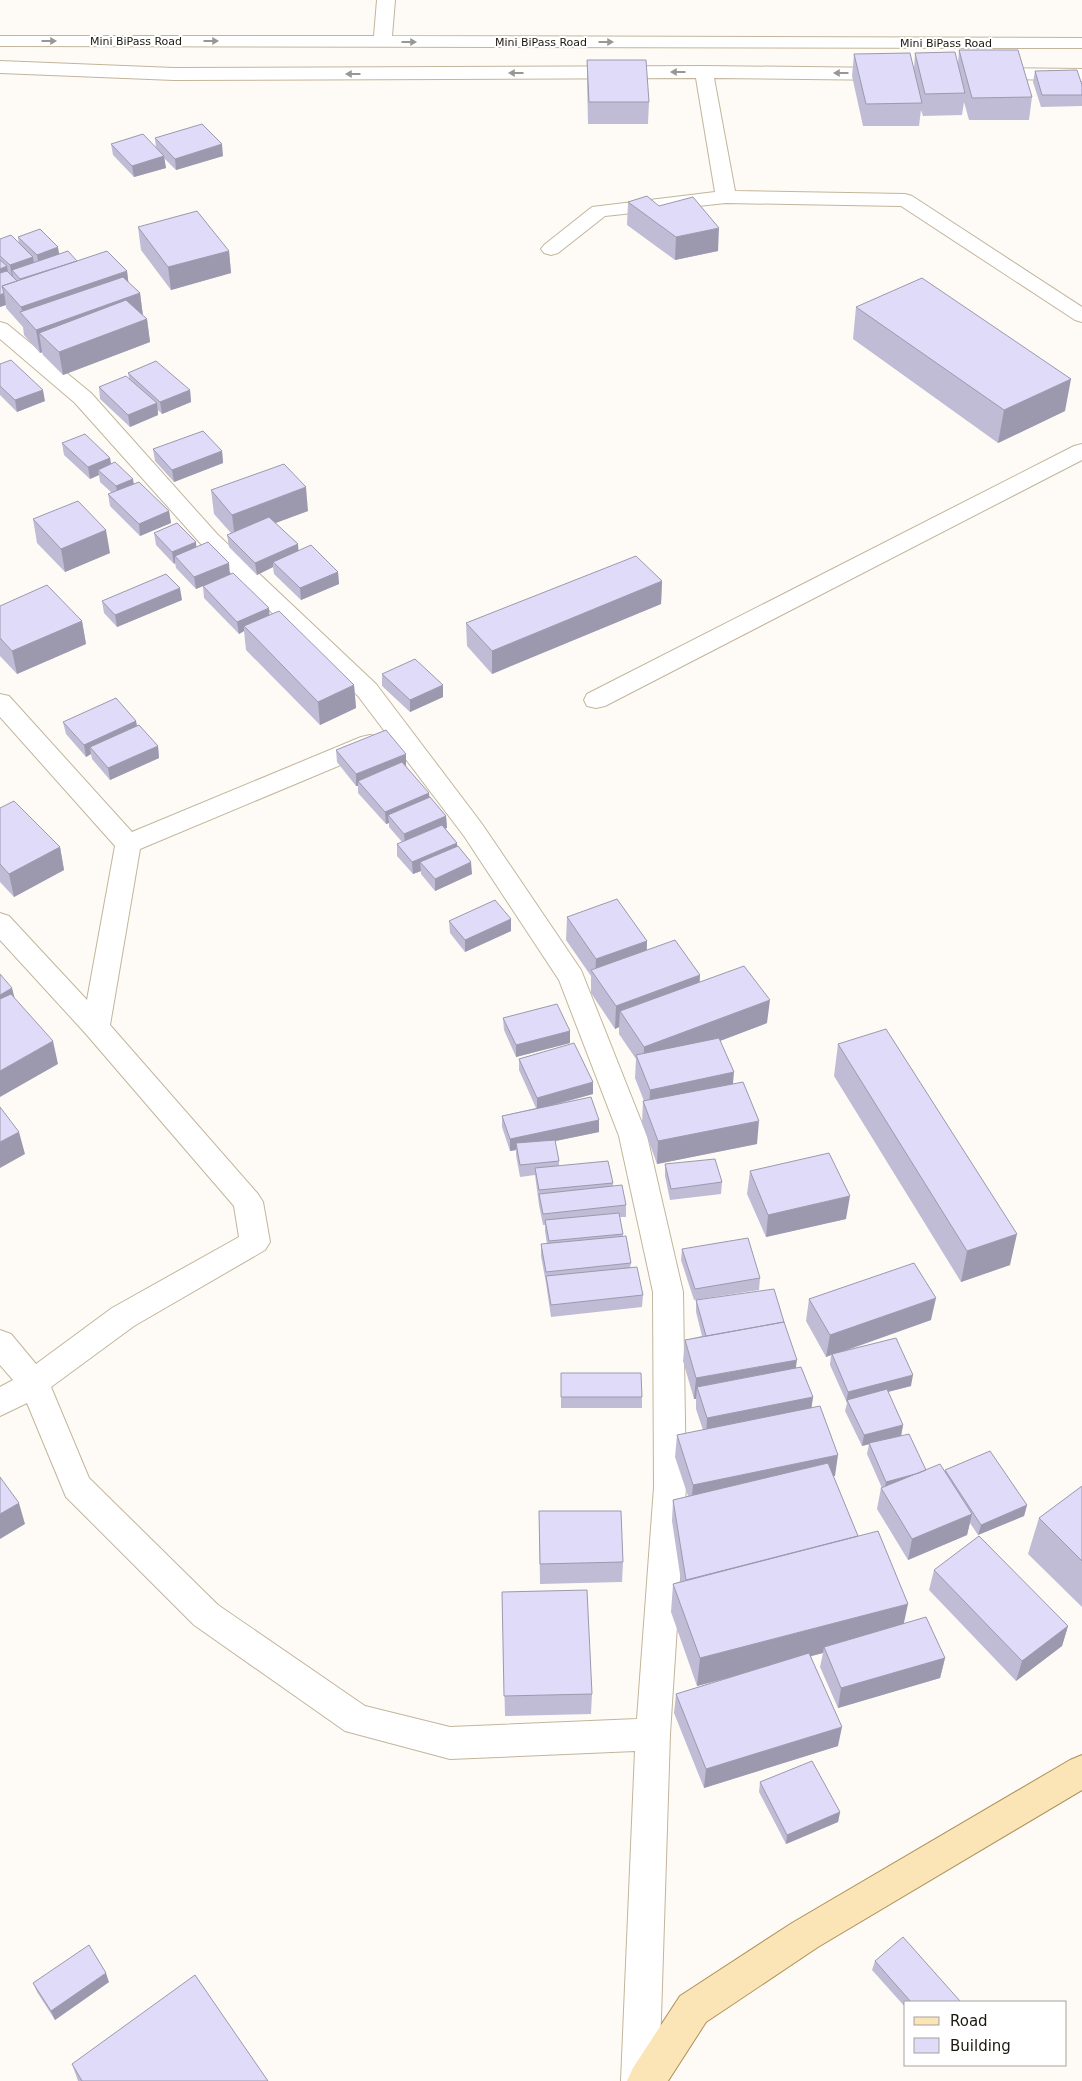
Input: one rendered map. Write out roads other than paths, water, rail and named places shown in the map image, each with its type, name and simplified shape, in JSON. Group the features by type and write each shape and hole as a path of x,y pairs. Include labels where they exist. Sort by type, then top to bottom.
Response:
{"main road":[{"path":"646,2081 693,2009 806,1935 1082,1771"}],"street":[{"path":"382,42 386,0"},
{"name":"Mini BiPass Road","path":"0,41 1082,43"},
{"path":"0,67 174,74 704,72 913,74"},
{"path":"704,72 726,197"},
{"path":"973,74 1082,75"},
{"path":"551,249 599,211 726,197 905,200 1082,316"},
{"path":"0,328 20,360 83,398 209,539 367,690 473,830 571,977 634,1136 668,1292 670,1487 653,1734 640,2081"},
{"path":"596,700 1082,451"},
{"path":"0,702 128,844"},
{"path":"128,844 398,731"},
{"path":"96,1027 128,844"},
{"path":"0,923 96,1027 248,1202 255,1242 124,1317 34,1383 0,1403"},
{"path":"0,1343 34,1383 77,1486 206,1615 357,1720 450,1743 653,1734"}]}
